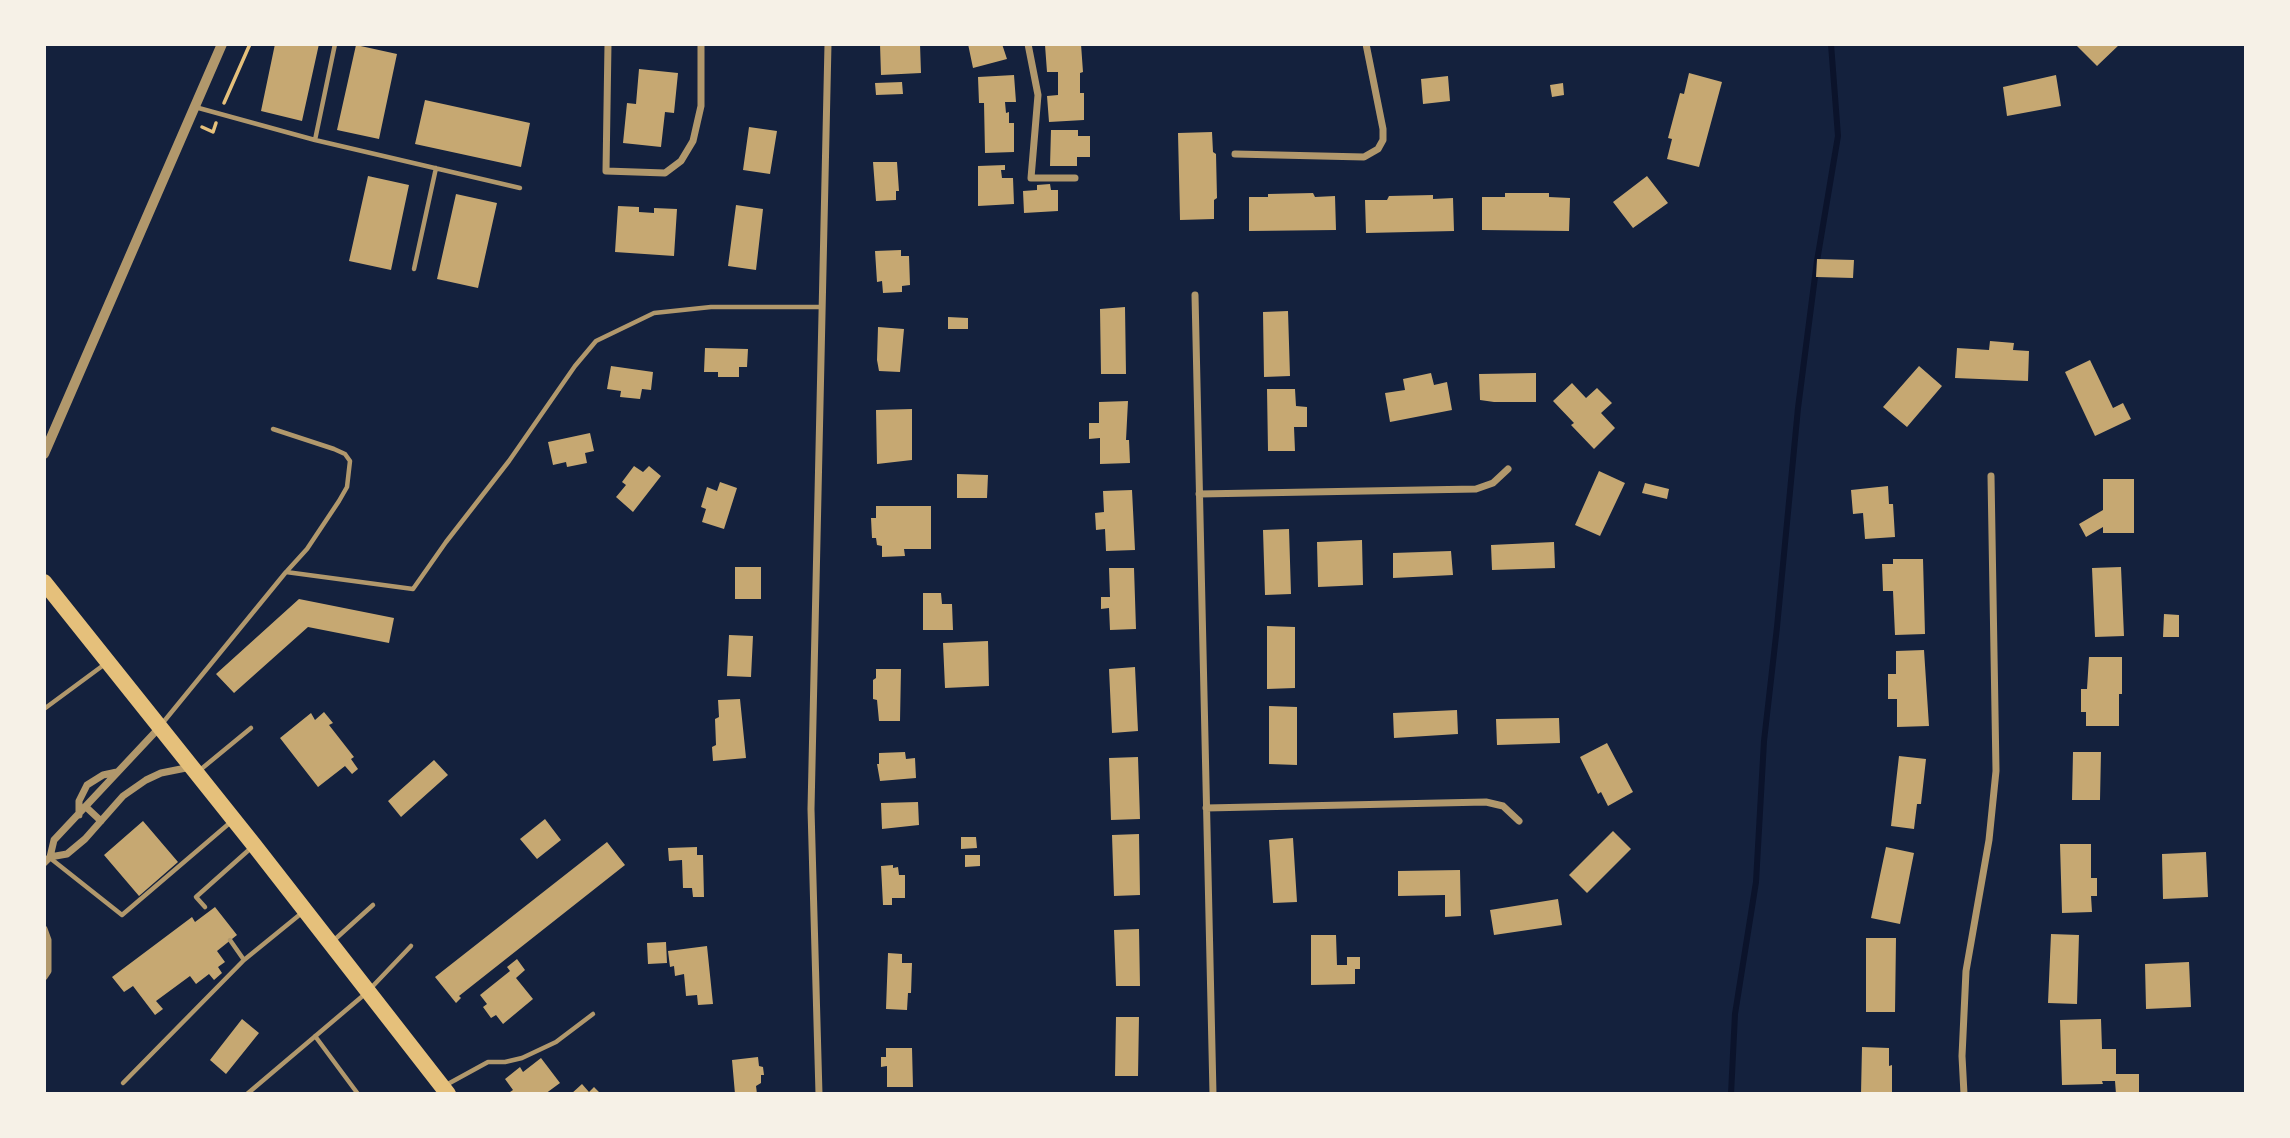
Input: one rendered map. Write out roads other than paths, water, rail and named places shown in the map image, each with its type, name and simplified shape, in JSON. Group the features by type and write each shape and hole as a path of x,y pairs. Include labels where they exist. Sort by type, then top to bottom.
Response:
{"highway":[{"path":"45,585 254,845 445,1091"}],"street":[{"path":"44,454 222,44"},
{"path":"608,44 606,171 665,173 681,161 693,141 701,106 701,44"},
{"path":"819,1094 811,809 828,44"},
{"path":"1028,44 1038,95 1031,178 1074,178"},
{"path":"1235,154 1364,157 1378,149 1383,140 1383,129 1366,44"},
{"path":"1195,296 1213,1094"},
{"path":"1199,494 1476,489 1493,483 1508,469"},
{"path":"1964,1094 1962,1056 1966,971 1989,840 1996,771 1991,476"},
{"path":"47,860 54,840 159,728"},
{"path":"47,860 67,854 85,839 123,796 145,780 161,773 194,770"},
{"path":"79,815 79,801 87,785 103,775 117,772"},
{"path":"1206,808 1486,802 1503,806 1520,821"},
{"path":"86,807 101,821"},
{"path":"44,929 48,940 48,971 44,978"}],"lane":[{"path":"315,141 335,44"},
{"path":"195,107 315,141 520,188"},
{"path":"414,268 436,168"},
{"path":"286,572 413,589 596,341 654,313 711,307 822,307"},
{"path":"159,728 307,549 347,487 350,461 345,454 273,429"},
{"path":"44,709 107,662"},
{"path":"194,770 251,728"},
{"path":"47,860 122,915 234,820"},
{"path":"205,907 197,897 254,845"},
{"path":"330,944 373,905"},
{"path":"122,1083 244,960 304,910"},
{"path":"230,940 244,960"},
{"path":"247,1094 367,993 411,946"},
{"path":"445,1091 488,1062 522,1058 556,1042 593,1014"},
{"path":"315,1036 358,1094"}],"waterway":[{"path":"1731,1094 1735,1014 1756,882 1764,741 1798,408 1817,261 1838,136 1831,44"}]}
